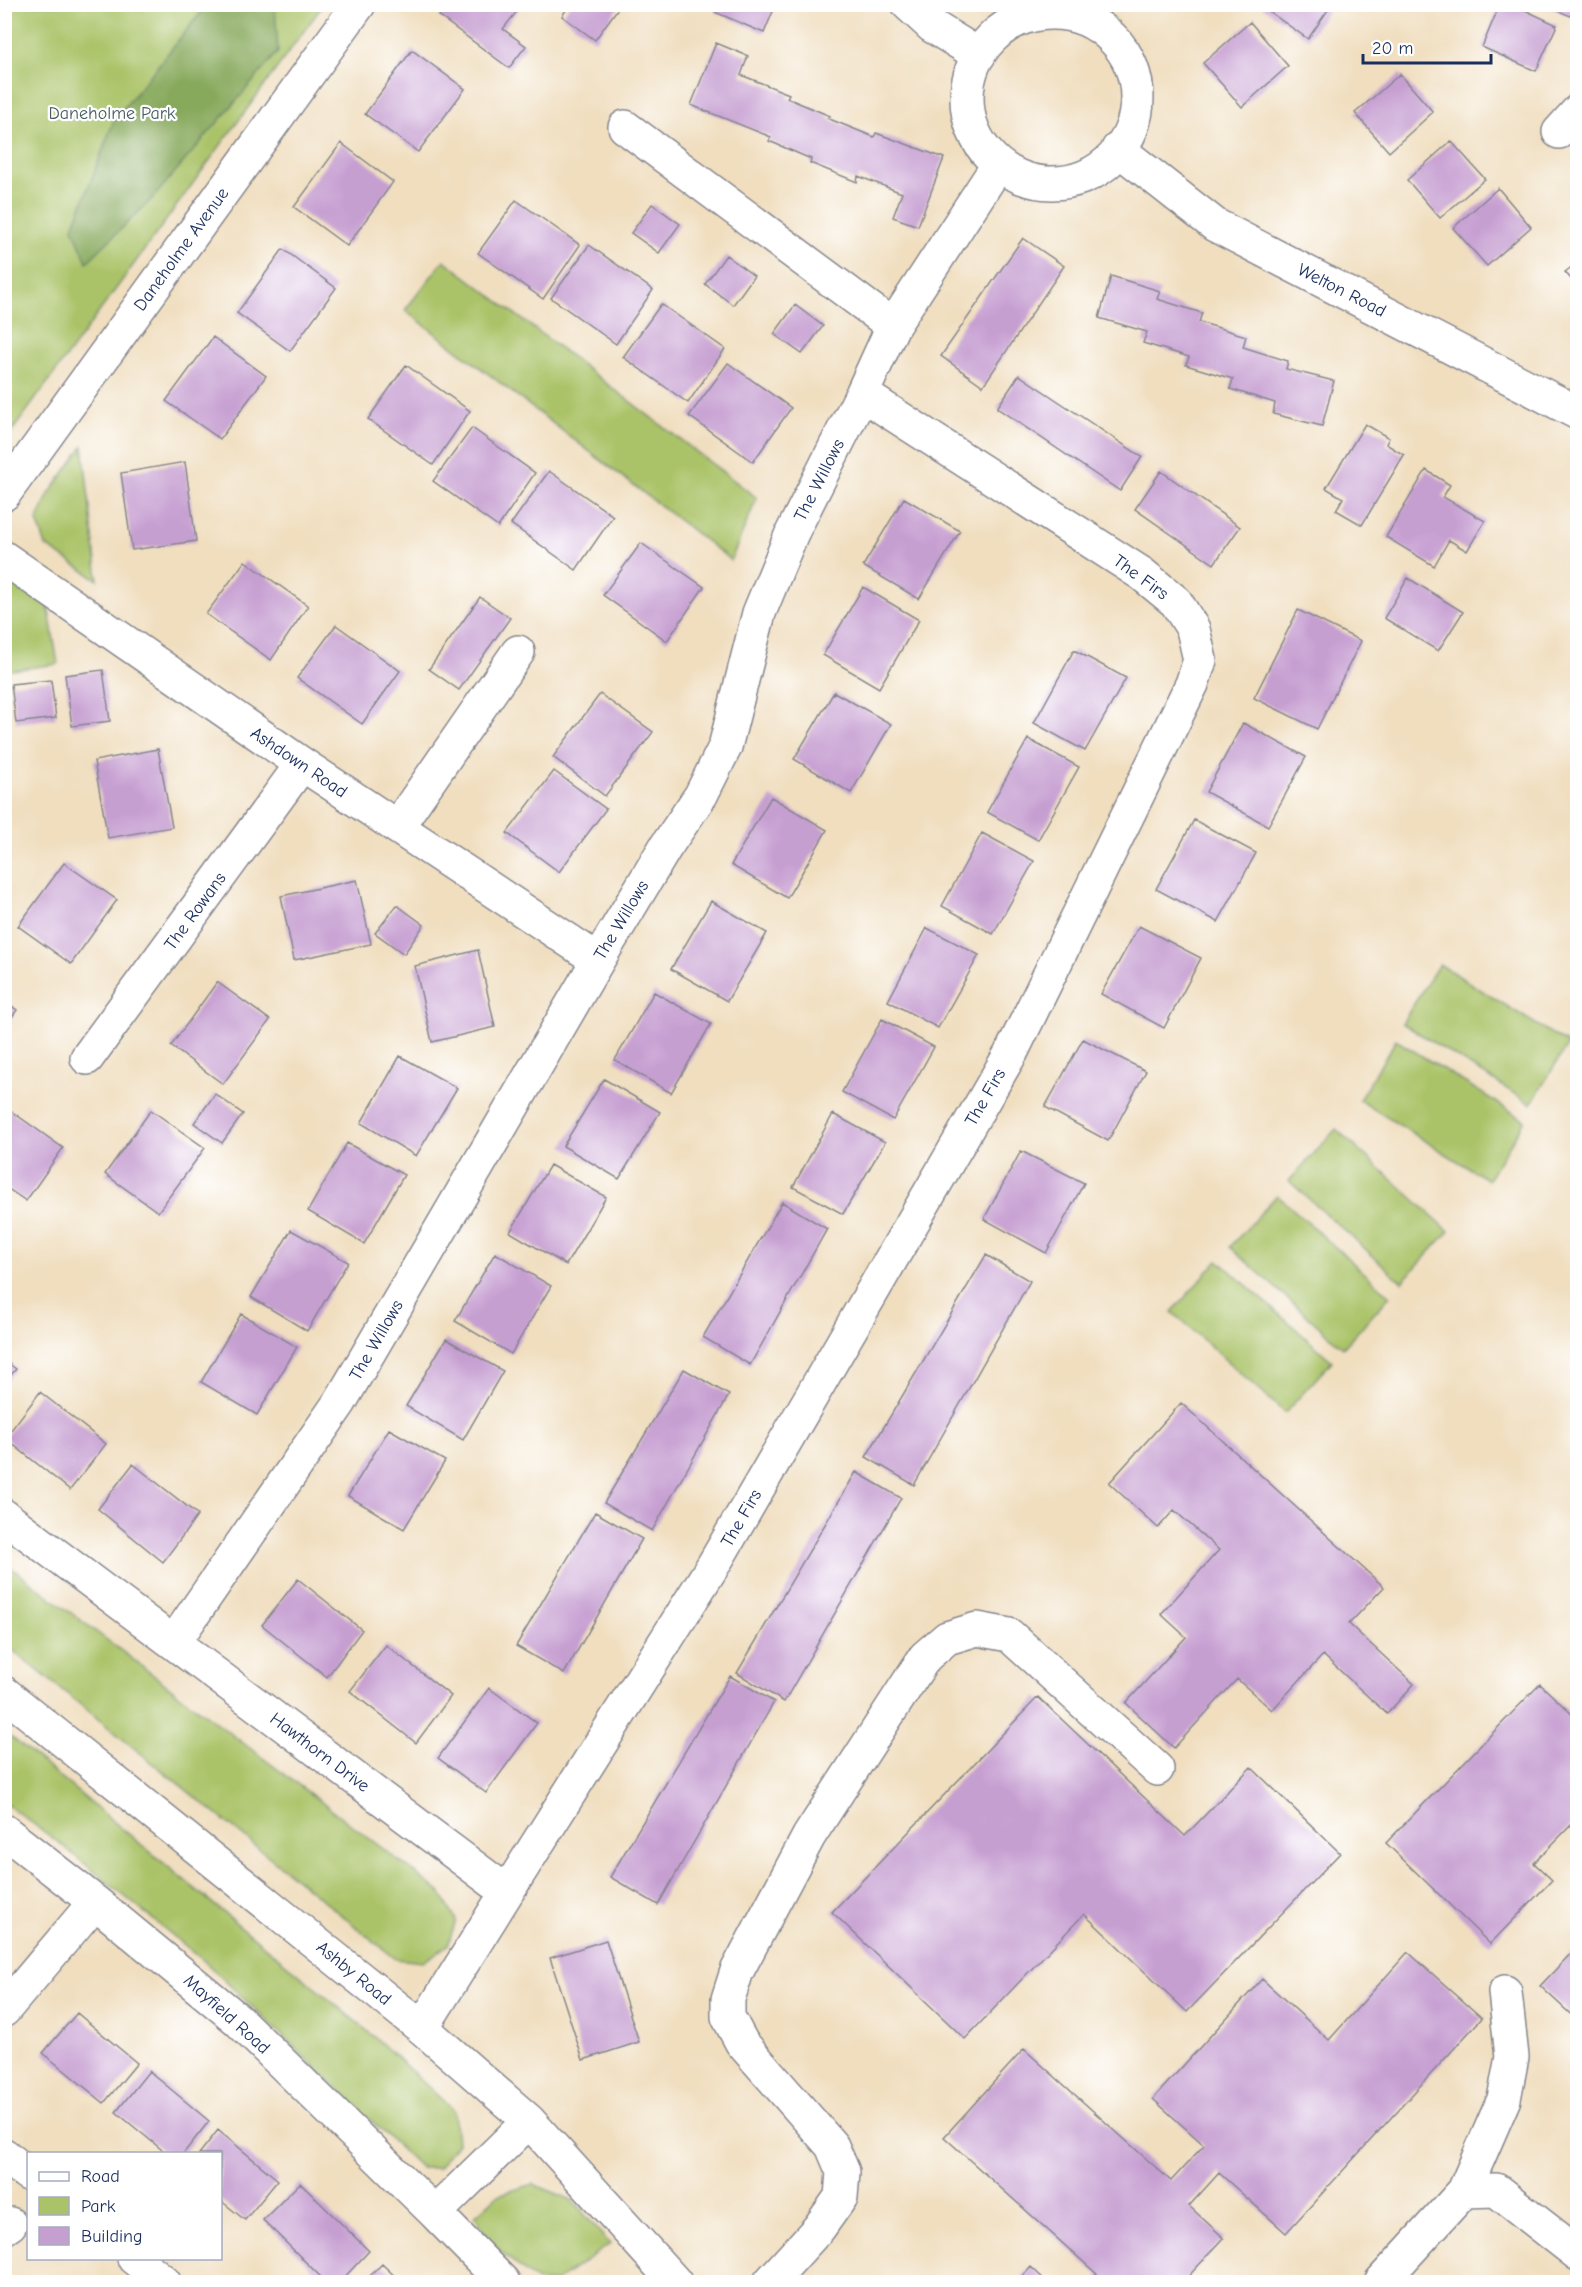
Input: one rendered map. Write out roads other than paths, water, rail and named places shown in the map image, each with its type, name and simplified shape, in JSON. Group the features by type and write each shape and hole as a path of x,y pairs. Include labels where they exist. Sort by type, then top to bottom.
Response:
{"street":[{"name":"Daneholme Avenue","path":"4,494 358,4"},
{"path":"908,4 932,26 979,55"},
{"path":"1047,12 1077,16 1105,16 1122,48 1137,85 1136,115 1128,137 1100,168 1072,182 1043,184 1014,175 998,165 974,135 967,106 969,76 979,55 1006,26 1047,12"},
{"path":"625,127 893,326"},
{"name":"Welton Road","path":"1118,148 1215,225 1578,413"},
{"name":"The Willows","path":"174,1642 340,1402 598,960 665,848 701,795 725,747 759,613 792,533 862,394 893,326 998,165"},
{"name":"The Firs","path":"507,1892 714,1564 1011,1053 1192,684 1200,660 1193,629 1176,602 1142,574 862,394"},
{"name":"Ashdown Road","path":"4,558 302,764 598,960"},
{"path":"397,827 518,652"},
{"name":"The Rowans","path":"87,1058 302,764"},
{"name":"Hawthorn Drive","path":"4,1516 507,1892"},
{"path":"770,2283 819,2228 841,2197 843,2172 832,2146 742,2043 728,2016 728,1999 737,1971 809,1836 925,1657 946,1638 977,1629 1009,1635 1157,1769"},
{"name":"Ashby Road","path":"4,1693 422,2028 529,2121 675,2283"},
{"name":"Mayfield Road","path":"4,1831 95,1902 237,2019 503,2283"},
{"path":"422,2028 507,1892"},
{"path":"4,2010 95,1902"},
{"path":"1381,2283 1464,2191 1504,2099 1512,2057 1505,1992"},
{"path":"435,2213 529,2121"},
{"path":"4,2155 27,2173"},
{"path":"1464,2191 1496,2190 1578,2254"},
{"path":"135,2260 164,2283"}],"park label":[{"name":"Daneholme Park","path":"112,113"}]}
